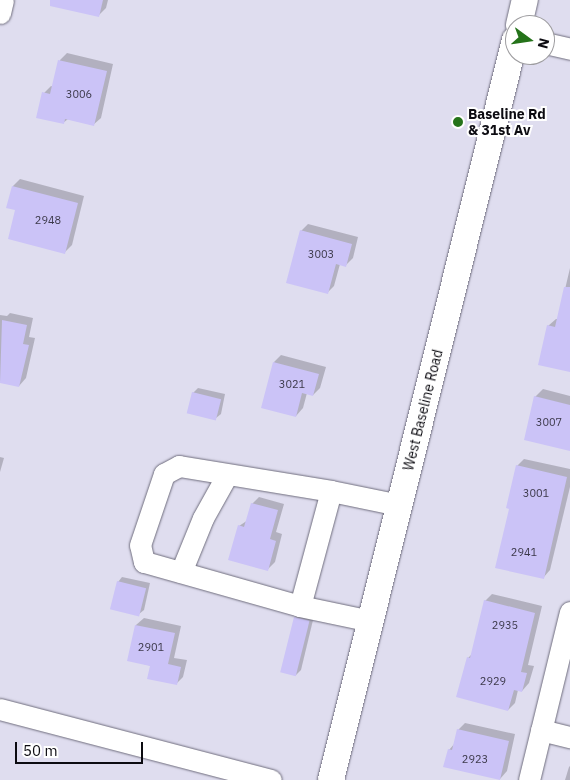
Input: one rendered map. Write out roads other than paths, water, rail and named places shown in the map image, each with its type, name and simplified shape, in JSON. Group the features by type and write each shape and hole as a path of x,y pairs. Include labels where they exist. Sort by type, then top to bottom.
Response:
{"main road":[{"path":"521,15 525,0"},
{"name":"West Baseline Road","path":"331,780 509,65"}],"street":[{"path":"0,13 3,0"},
{"path":"555,45 570,49"},
{"path":"371,621 300,606 144,562 140,545 164,474 178,466 331,491 399,505"},
{"path":"181,572 203,518 227,475"},
{"path":"300,606 331,491"},
{"path":"529,780 570,612"},
{"path":"0,709 271,780"},
{"path":"541,730 570,737"}],"place":[{"name":"Baseline Rd & 31st Av","path":"458,122"}]}
